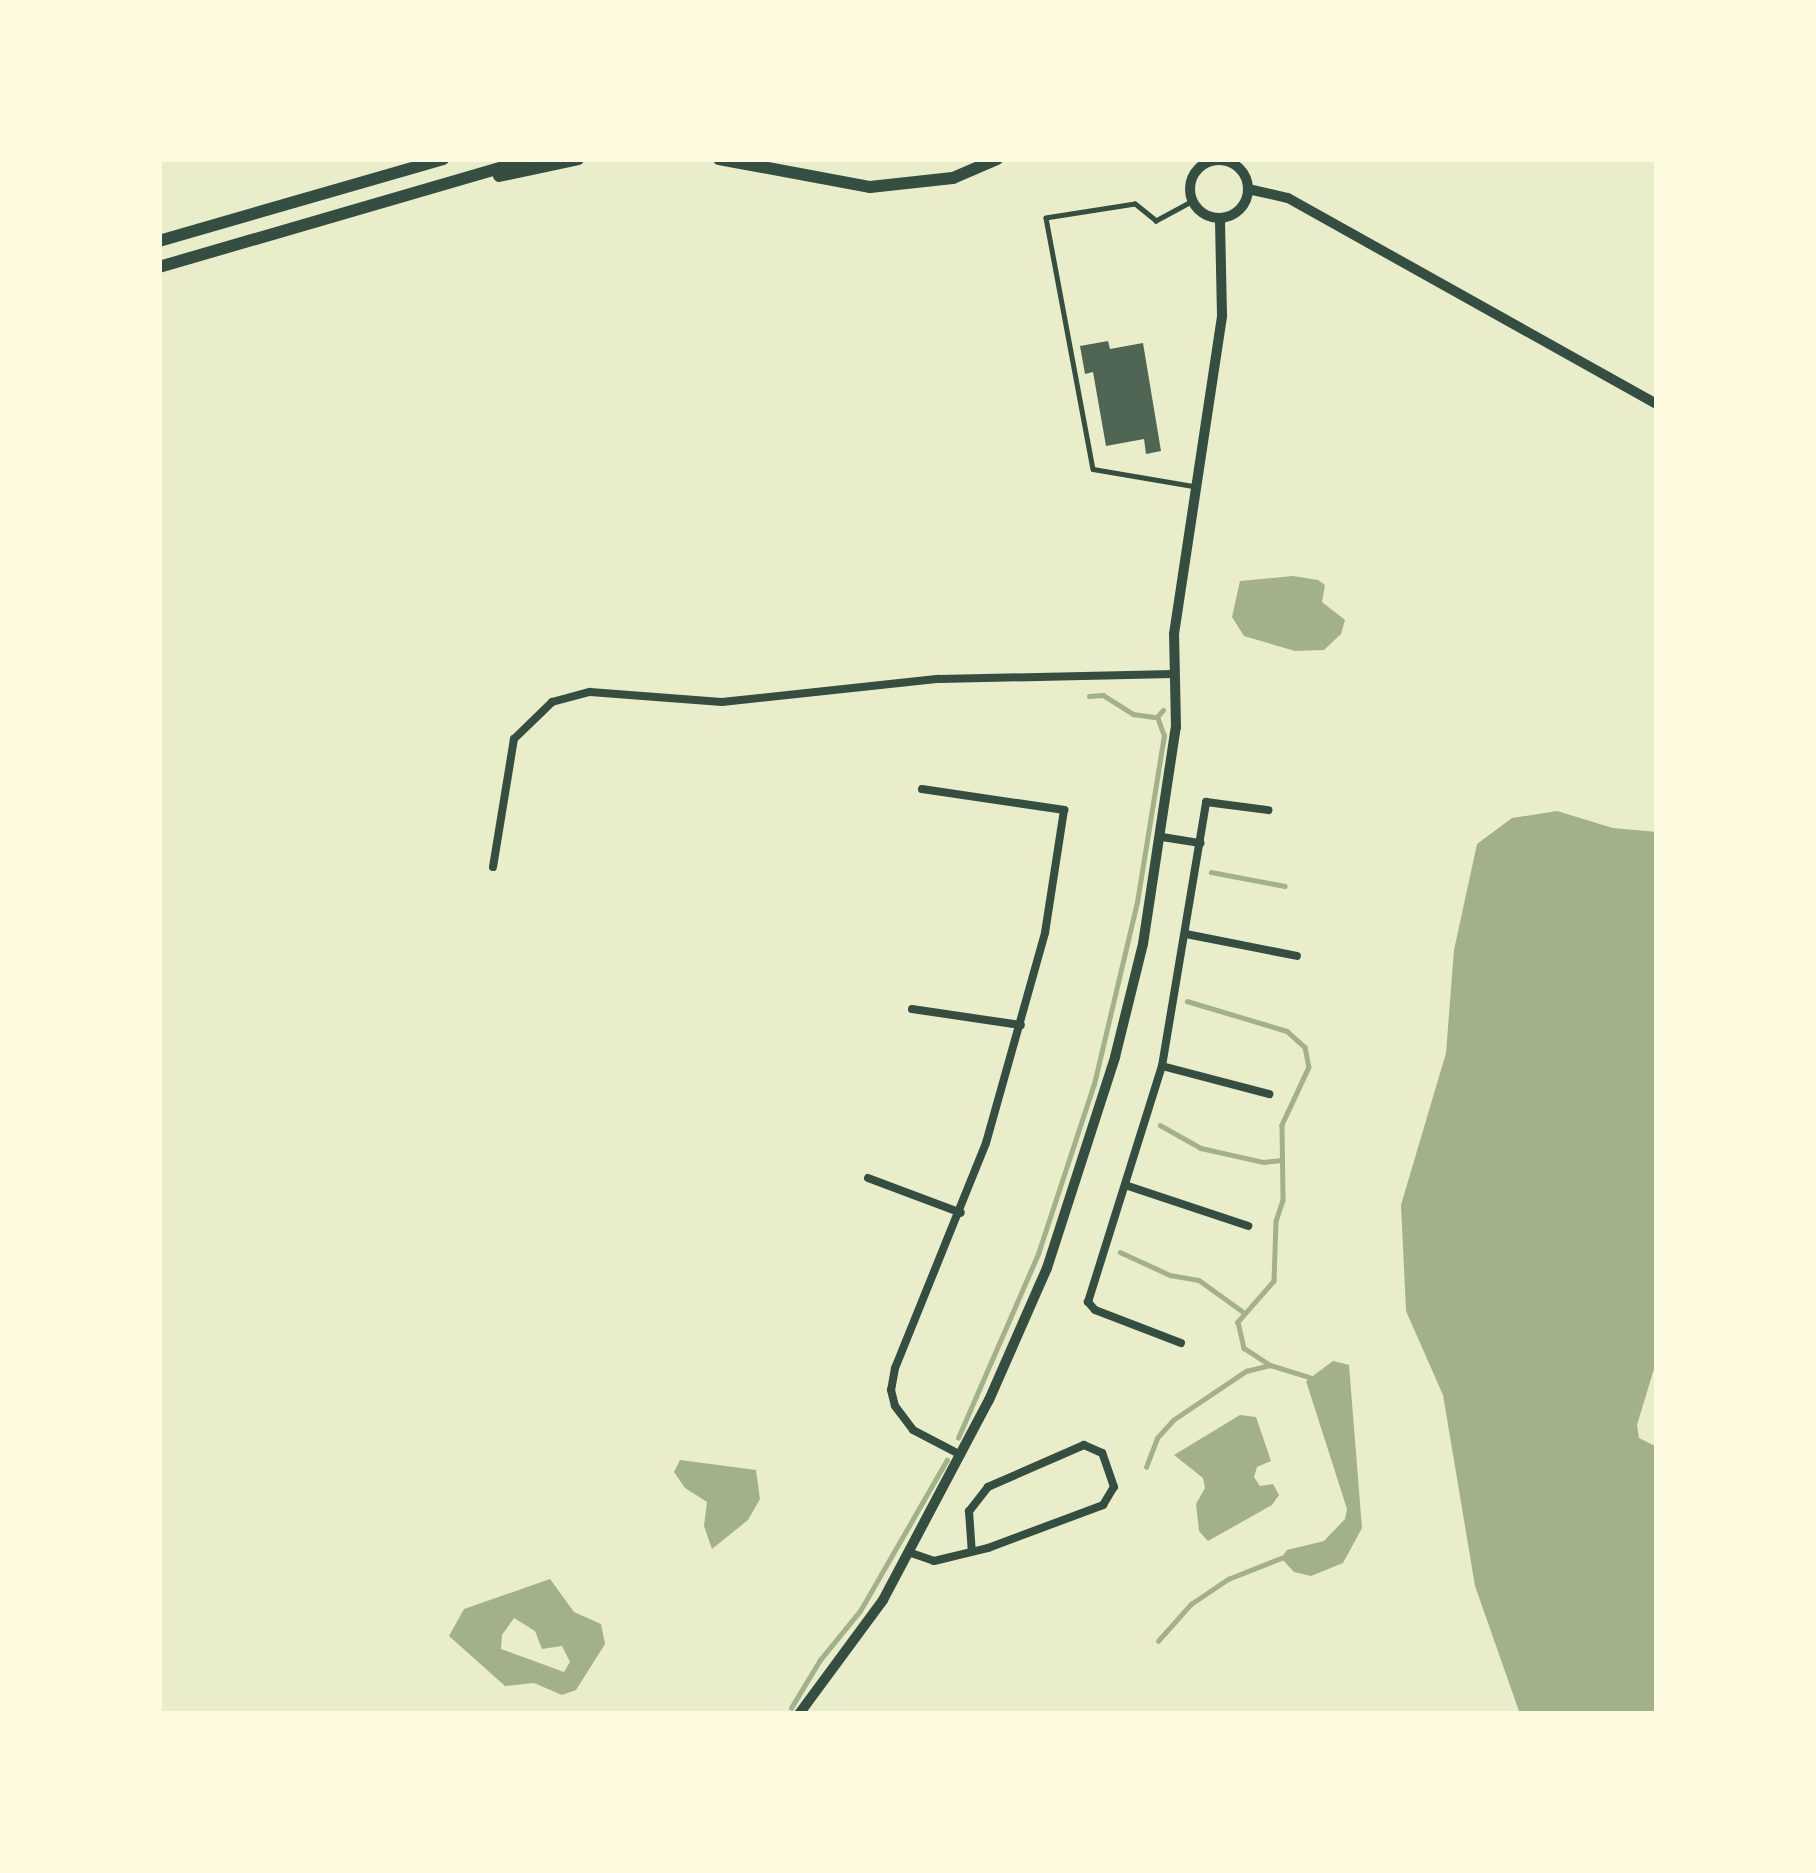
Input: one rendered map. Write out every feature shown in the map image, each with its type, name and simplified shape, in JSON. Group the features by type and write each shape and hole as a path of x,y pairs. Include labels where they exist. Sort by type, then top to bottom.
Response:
{"main road":[{"path":"159,241 443,159"},
{"path":"159,267 530,159"},
{"path":"404,196 578,159"},
{"path":"719,159 870,187 953,178 997,159"}],"street":[{"path":"1204,161 1223,161 1238,168 1248,189 1241,209 1220,218 1204,214 1193,201 1191,184 1204,161"},
{"path":"1248,189 1288,198 1657,404"},
{"path":"799,1714 884,1600 962,1456 1013,1349 1081,1171 1137,967 1162,837 1177,728 1173,674 1222,316 1220,218"},
{"path":"493,867 514,739 552,702 590,692 722,702 939,679 1173,674"},
{"path":"922,789 1064,810 1045,933 1021,1025 961,1213 895,1368 891,1390 895,1406 913,1430 962,1456"},
{"path":"1180,1343 1094,1310 1088,1302 1162,1066 1206,802 1268,810"},
{"path":"1162,837 1201,843"},
{"path":"1186,934 1297,956"},
{"path":"913,1010 1021,1025"},
{"path":"1162,1066 1269,1094"},
{"path":"868,1178 961,1213"},
{"path":"1125,1185 1248,1226"},
{"path":"911,1553 934,1561 972,1550 1112,1499 1114,1487 1102,1453 1084,1445 988,1487 969,1511 972,1550"}],"lane":[{"path":"1193,201 1156,221 1135,204 1046,218 1093,469 1196,487"}],"shaded area":[{"path":"1293,576 1325,585 1322,602 1345,620 1341,634 1324,650 1295,651 1244,636 1232,617 1240,581"},
{"path":"1557,811 1613,828 1657,832 1657,1359 1637,1425 1639,1438 1657,1447 1657,1714 1520,1714 1475,1586 1443,1395 1406,1311 1401,1205 1446,1053 1454,950 1477,844 1512,818"},
{"path":"1333,1361 1349,1365 1362,1528 1343,1563 1311,1576 1294,1572 1281,1558 1287,1550 1324,1541 1345,1519 1347,1509 1306,1381"},
{"path":"1240,1415 1256,1417 1271,1461 1257,1467 1254,1477 1260,1486 1273,1484 1279,1495 1272,1505 1208,1541 1199,1531 1196,1504 1205,1488 1203,1478 1174,1455"},
{"path":"680,1460 756,1470 760,1499 748,1520 712,1549 704,1526 707,1502 685,1488 674,1472"},
{"path":"550,1579 574,1612 601,1624 605,1644 576,1690 562,1695 534,1683 505,1686 449,1636 464,1609","holes":["514,1618 535,1631 542,1649 562,1646 570,1662 564,1672 501,1649 502,1635"]}],"building":[{"path":"1108,341 1110,349 1143,343 1161,451 1146,454 1144,439 1106,446 1093,372 1085,374 1080,346"}],"waterway":[{"path":"1089,696 1103,695 1133,714 1154,717"},
{"path":"958,1438 1038,1254 1094,1084 1137,902 1164,736 1157,717 1163,710"},
{"path":"1211,872 1285,886"},
{"path":"1187,1001 1287,1031 1305,1047 1309,1067 1282,1125 1283,1200 1276,1221 1274,1281 1238,1322 1244,1348 1270,1365"},
{"path":"1160,1125 1201,1148 1263,1162 1282,1160"},
{"path":"1120,1252 1170,1275 1199,1280 1242,1311"},
{"path":"1146,1467 1157,1438 1173,1420 1246,1371 1270,1365 1309,1377"},
{"path":"791,1708 820,1660 860,1611 947,1460"},
{"path":"1158,1641 1191,1604 1228,1579 1281,1558"}]}
